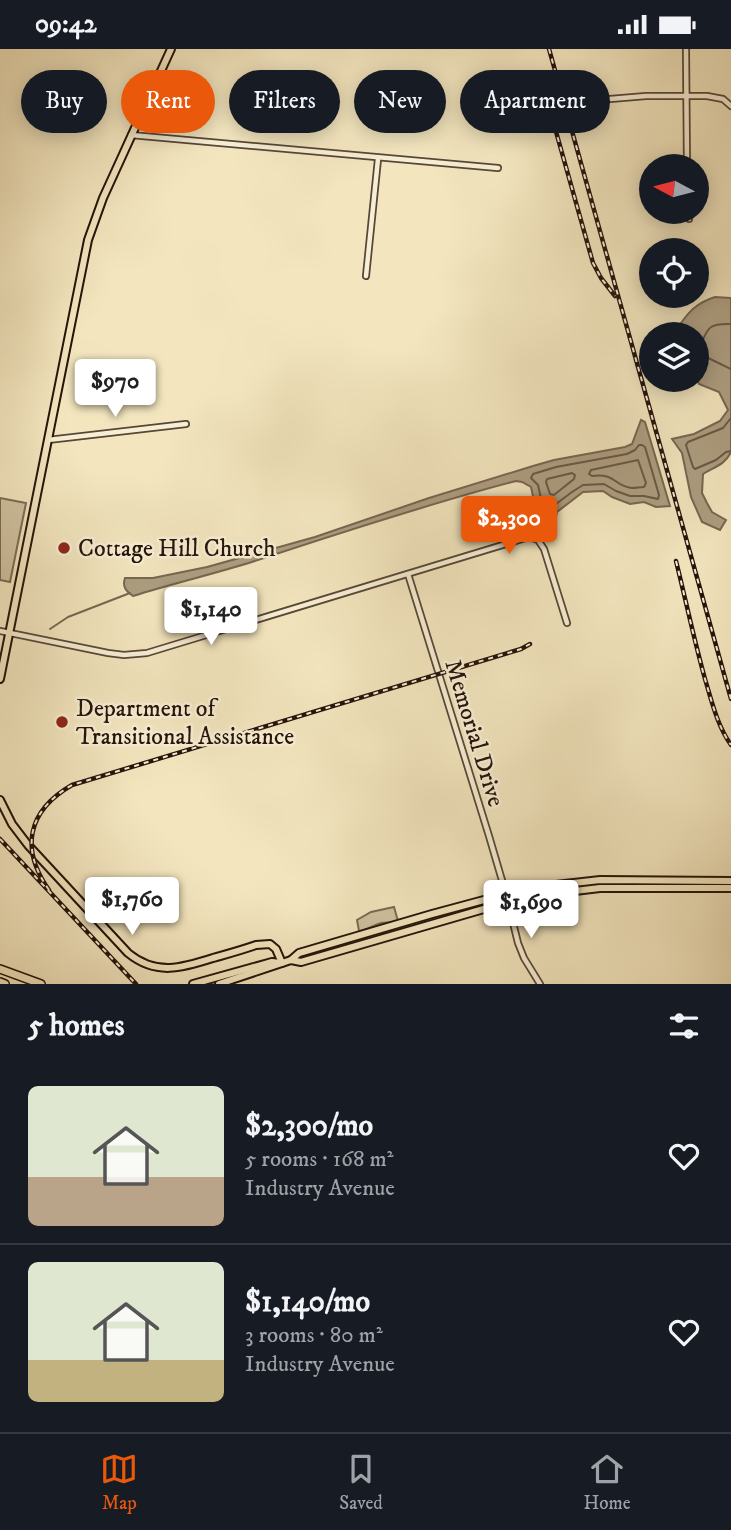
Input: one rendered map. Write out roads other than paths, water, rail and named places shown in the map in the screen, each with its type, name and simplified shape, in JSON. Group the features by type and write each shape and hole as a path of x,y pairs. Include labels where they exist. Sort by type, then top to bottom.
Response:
{"highway":[{"path":"0,967 41,984"},
{"path":"0,982 5,984"}],"main road":[{"path":"0,679 88,240 103,198 171,49"},
{"path":"0,800 12,824 28,845 128,953 138,960 158,968 176,969 266,944 276,949 282,963"},
{"path":"219,984 274,967 292,960 299,953 506,894 600,880 731,881"},
{"path":"292,960 301,962 508,902 558,893 589,889 731,888"},
{"path":"402,923 405,933"},
{"path":"358,936 361,945"},
{"path":"194,984 272,962 282,963"}],"street":[{"path":"686,49 687,154"},
{"path":"610,99 646,96 716,97 731,106"},
{"path":"131,135 498,168"},
{"path":"366,276 378,158"},
{"path":"47,440 186,425"},
{"path":"0,631 108,653 147,653 524,538 534,538 541,542 566,623"},
{"name":"Memorial Drive","path":"408,574 506,894 518,943 540,984"}],"water":[{"path":"731,298 731,452 722,463 703,474 702,493 712,512 726,520 720,530 702,522 691,497 682,453 672,439 694,434 720,421 728,410 719,392 709,388 709,322 682,322 694,308 709,308 709,300"},
{"path":"641,420 645,422 670,506 656,507 644,502 630,504 603,491 583,492 557,512 555,521 548,523 541,521 537,515 531,487 516,481 133,596 124,586 125,578 153,578 207,567 315,537 533,466 625,447 632,444"}],"waterway":[{"path":"50,629 68,617 130,593"}],"railway":[{"path":"549,49 731,699"},
{"path":"556,133 593,263 615,296"},
{"path":"676,561 710,696 718,721 731,745"},
{"path":"49,890 34,860 33,832 45,807 72,785 521,649 530,644"},
{"path":"0,839 136,984"}],"place":[{"name":"Cottage Hill Church","path":"64,548"},
{"name":"Department of Transitional Assistance","path":"62,722"}]}
